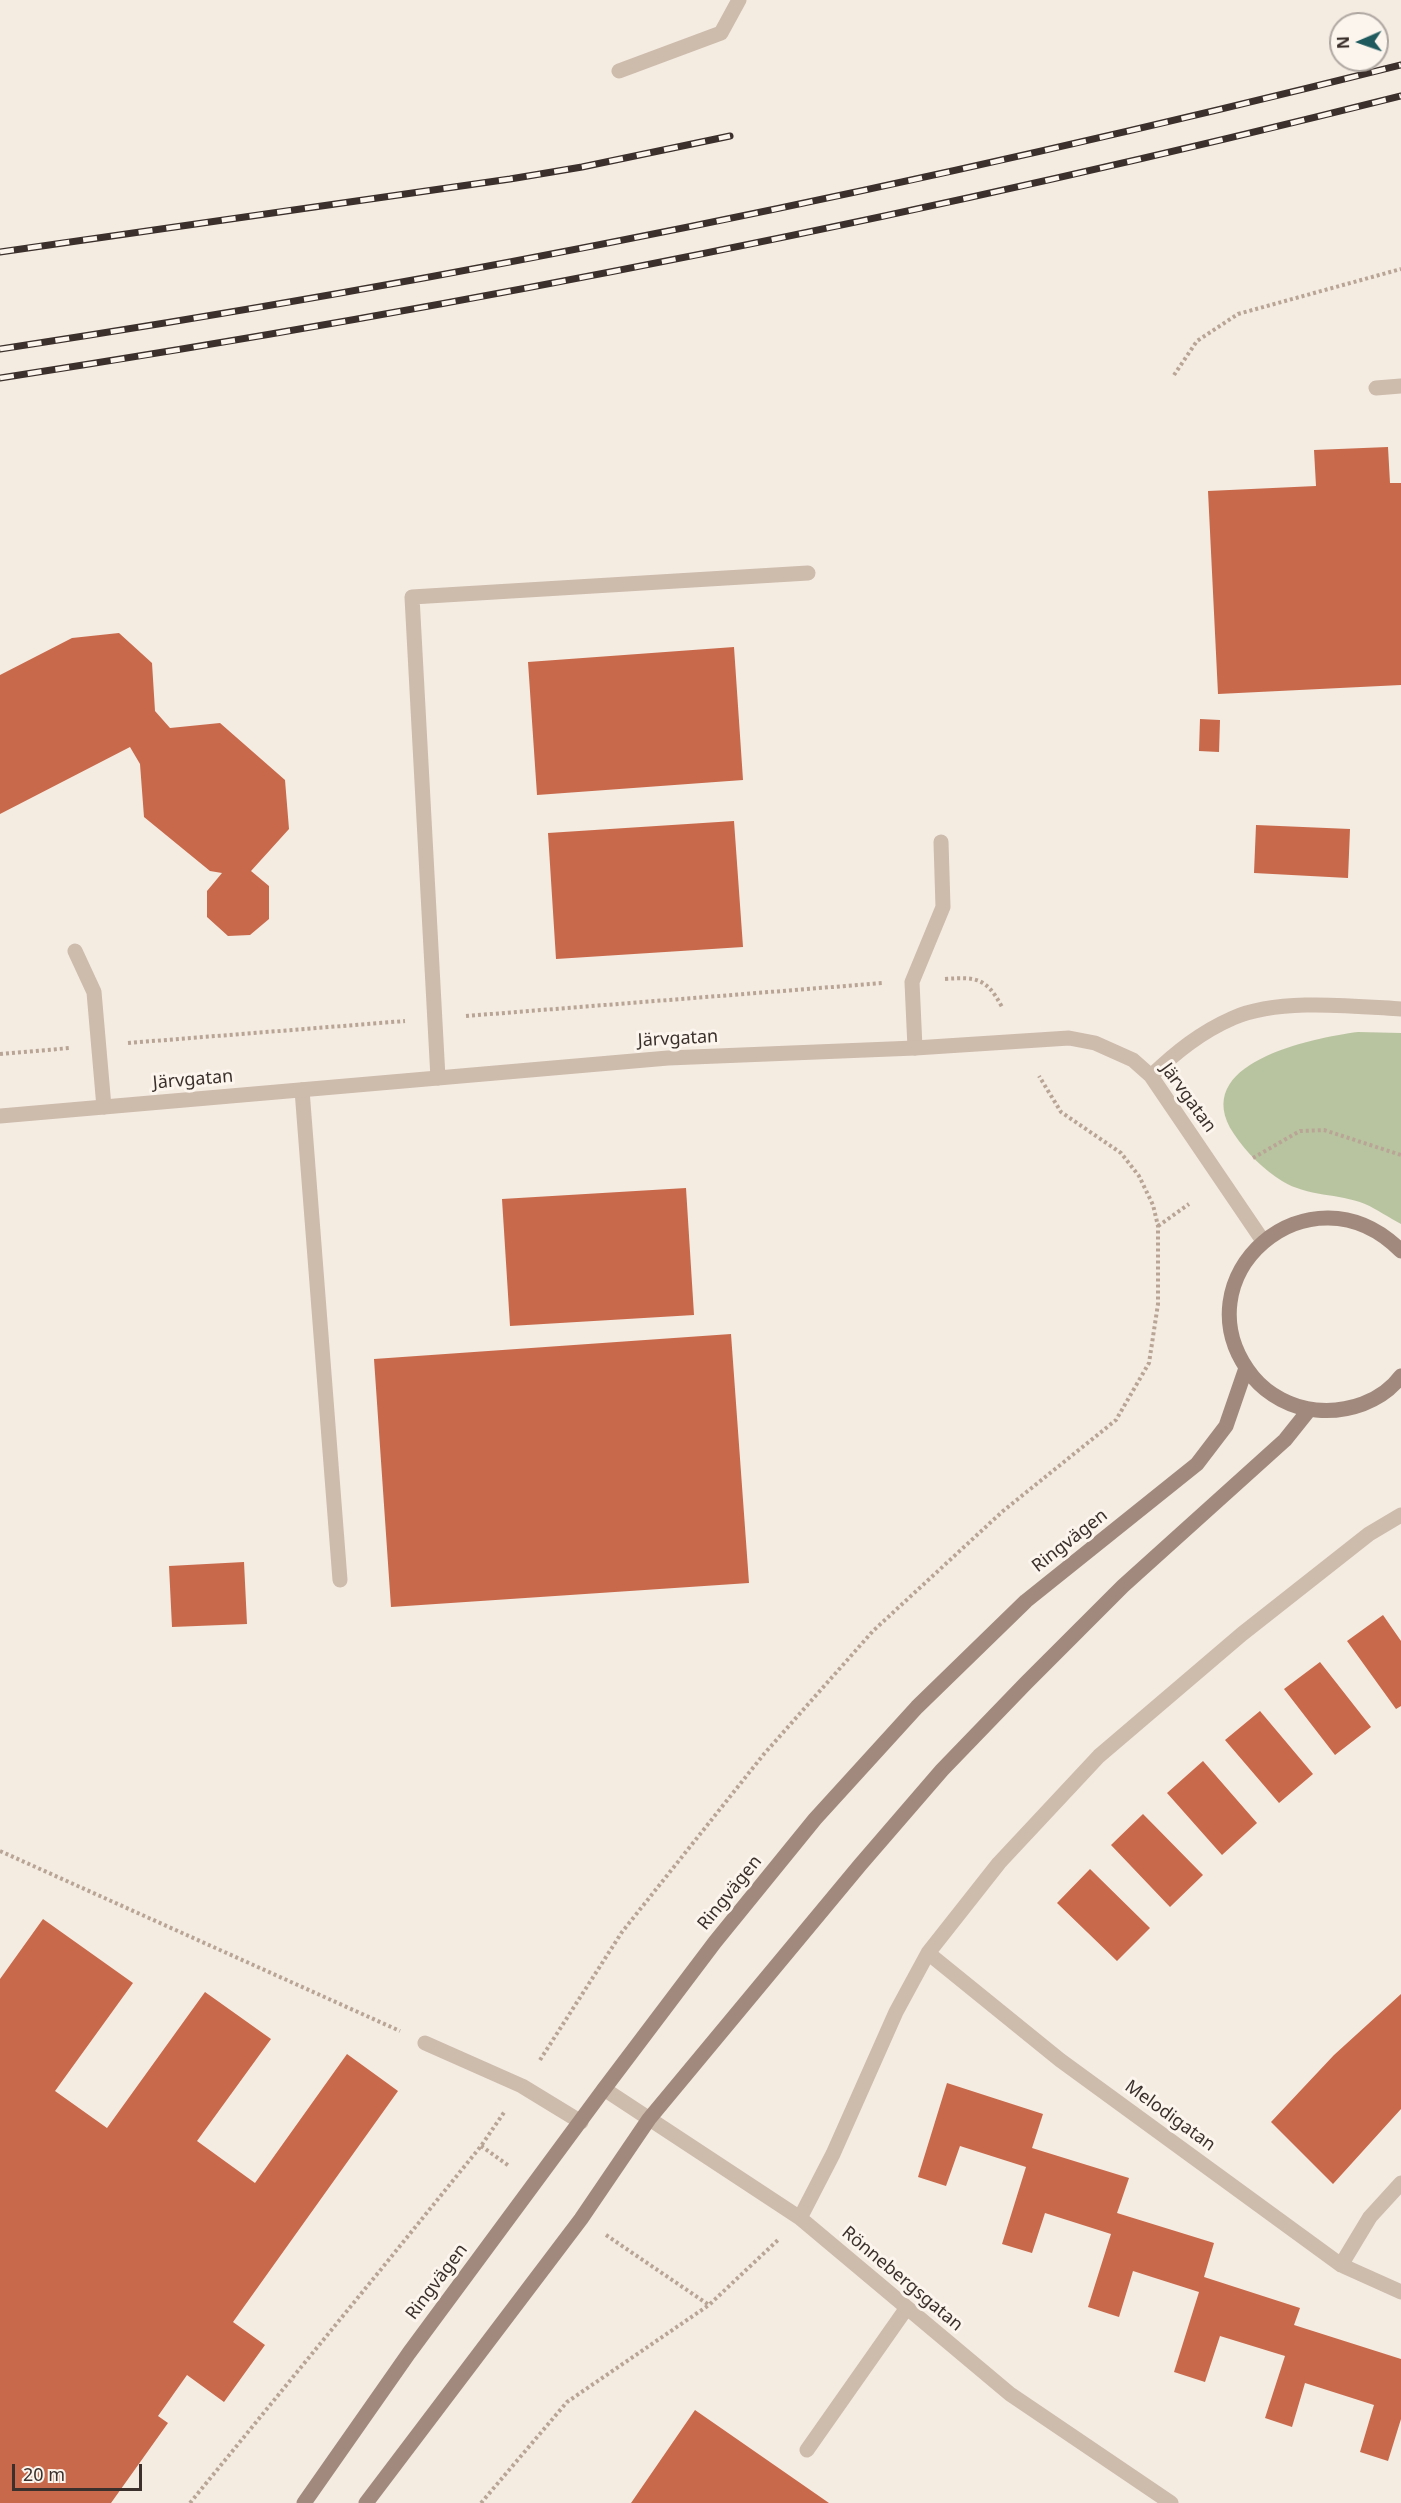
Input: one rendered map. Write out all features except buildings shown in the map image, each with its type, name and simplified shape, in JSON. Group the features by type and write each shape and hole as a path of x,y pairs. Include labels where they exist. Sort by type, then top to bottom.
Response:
{"main road":[{"path":"1401,1251 1389,1239 1367,1226 1343,1218 1326,1217 1292,1223 1263,1241 1239,1272 1230,1311 1231,1331 1246,1368 1273,1395 1310,1410 1342,1410 1357,1406 1386,1391 1401,1376"},
{"name":"Ringvägen","path":"304,2503 409,2353 604,2089 715,1942 815,1819 917,1707 1026,1601 1197,1464 1227,1426 1246,1368"},
{"path":"366,2503 581,2219 649,2119 942,1770 1123,1586 1285,1440 1310,1410"}],"street":[{"path":"619,71 721,33 739,0"},
{"path":"1376,388 1401,386"},
{"path":"438,1078 412,597 808,573"},
{"path":"915,1048 912,982 943,907 941,842"},
{"path":"75,951 94,992 104,1107"},
{"path":"1151,1076 1180,1048 1235,1017 1290,1007 1401,1009"},
{"name":"Järvgatan","path":"0,1116 668,1058 915,1048 1069,1038 1095,1043 1133,1060 1151,1076 1263,1241"},
{"path":"302,1090 340,1580"},
{"path":"800,2218 847,2125 896,2012 928,1953 999,1863 1098,1756 1242,1634 1369,1534 1401,1515"},
{"name":"Melodigatan","path":"928,1953 1060,2060 1341,2265 1401,2292"},
{"path":"425,2043 522,2086 581,2122"},
{"name":"Rönnebergsgatan","path":"604,2089 800,2218 1010,2394 1171,2503"},
{"path":"1341,2265 1370,2217 1401,2183"},
{"path":"807,2450 906,2309"}],"path":[{"path":"1174,375 1197,341 1238,314 1401,270"},
{"path":"0,1054 972,977 985,983 1002,1007"},
{"path":"190,2503 481,2146 622,1932 764,1754 873,1631 1004,1510 1116,1420 1149,1363 1158,1304 1158,1226 1153,1205 1139,1176 1121,1153 1062,1112 1039,1076"},
{"path":"1253,1158 1300,1131 1324,1130 1401,1155"},
{"path":"1158,1226 1189,1204"},
{"path":"0,1851 425,2043"},
{"path":"481,2146 534,2184"},
{"path":"481,2503 567,2402 709,2305 800,2218"},
{"path":"581,2219 709,2305"}],"green space":[{"path":"1358,1032 1401,1033 1401,1224 1365,1204 1302,1190 1275,1177 1262,1166 1234,1134 1224,1109 1227,1089 1240,1072 1261,1059 1313,1040"}],"railway":[{"path":"0,349 353,291 704,224 1053,148 1401,65"},
{"path":"0,378 353,320 704,254 1053,179 1401,96"},
{"path":"0,252 510,179 582,167 730,136"}]}
